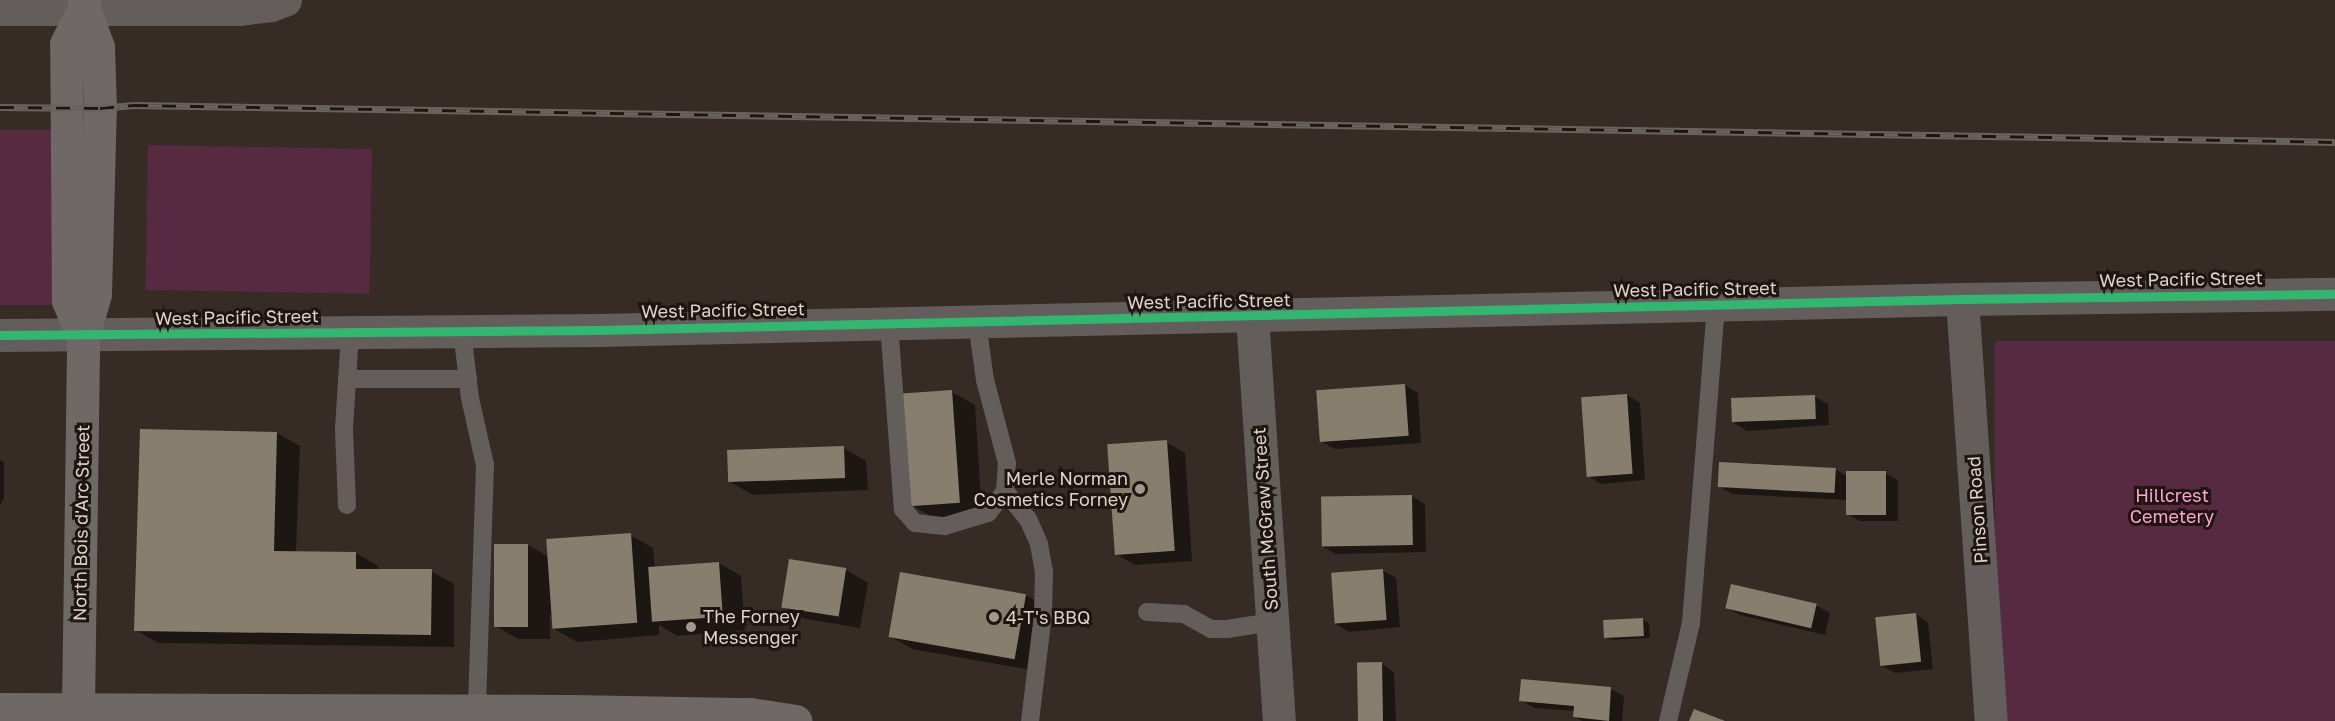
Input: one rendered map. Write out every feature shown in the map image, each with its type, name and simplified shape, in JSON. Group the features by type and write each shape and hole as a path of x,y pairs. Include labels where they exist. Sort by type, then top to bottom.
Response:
{"main road":[{"name":"North Bois d'Arc Street","path":"83,336 68,300 66,44 84,5"},
{"name":"North Bois d'Arc Street","path":"78,716 83,336 95,294 100,108 98,47 84,5"},
{"path":"0,709 78,716 296,716 477,711 571,716 750,714 795,721"}],"street":[{"path":"0,9 84,5 239,9 271,5 285,0"},
{"name":"West Pacific Street","path":"0,335 462,332 1962,299 2335,294"},
{"name":"Pinson Road","path":"1962,299 1991,721"},
{"name":"South McGraw Street","path":"1252,316 1279,721"}],"lane":[{"path":"1668,721 1691,623 1716,305"},
{"path":"889,324 903,509 915,523 945,526 988,513 1005,491 1006,463 985,380 977,322"},
{"path":"462,332 468,379 485,465 477,711"},
{"path":"347,505 344,429 350,333"},
{"path":"347,379 468,379"},
{"path":"1005,491 1028,519 1039,544 1044,571 1043,614 1030,721"},
{"path":"1147,612 1184,615 1211,629 1227,629 1272,622"}],"green space":[{"path":"0,130 59,130 59,305 0,305"},
{"path":"148,145 372,149 369,294 145,290"},
{"name":"Hillcrest Cemetery","path":"1995,341 2335,341 2335,721 1995,721"}],"building":[{"path":"1405,384 1409,436 1320,442 1316,390"},
{"path":"952,390 960,503 910,506 902,393"},
{"path":"1627,394 1633,474 1587,477 1581,397"},
{"path":"1815,395 1816,419 1732,422 1731,398"},
{"path":"140,429 277,432 274,551 356,552 356,569 432,569 431,635 134,631"},
{"path":"1167,440 1175,551 1115,555 1107,444"},
{"path":"844,446 845,478 728,482 727,450"},
{"path":"1719,462 1836,468 1835,493 1718,487"},
{"path":"1846,471 1886,471 1886,515 1846,515"},
{"path":"1412,495 1413,545 1322,547 1321,497"},
{"path":"631,533 637,623 552,629 546,539"},
{"path":"494,544 528,544 528,627 494,627"},
{"path":"789,559 846,568 839,616 781,607"},
{"path":"719,562 723,617 652,622 648,567"},
{"path":"1383,569 1387,620 1335,624 1331,573"},
{"path":"900,572 1026,594 1015,659 889,637"},
{"path":"1731,584 1817,604 1811,628 1725,608"},
{"path":"1916,613 1921,662 1880,666 1875,617"},
{"path":"1643,618 1644,636 1604,638 1603,620"},
{"path":"1357,662 1382,662 1383,721 1358,721"},
{"path":"1521,679 1611,687 1609,721 1573,717 1574,706 1519,701"},
{"path":"1694,709 1725,721 1689,721"}],"railway":[{"path":"0,107 100,108 134,105 2335,142"}],"cycle path":[{"path":"0,335 598,330 1962,299 2335,294"}],"place":[{"name":"Merle Norman Cosmetics Forney","path":"1140,489"},
{"name":"4-T's BBQ","path":"994,617"},
{"name":"The Forney Messenger","path":"691,627"}]}
